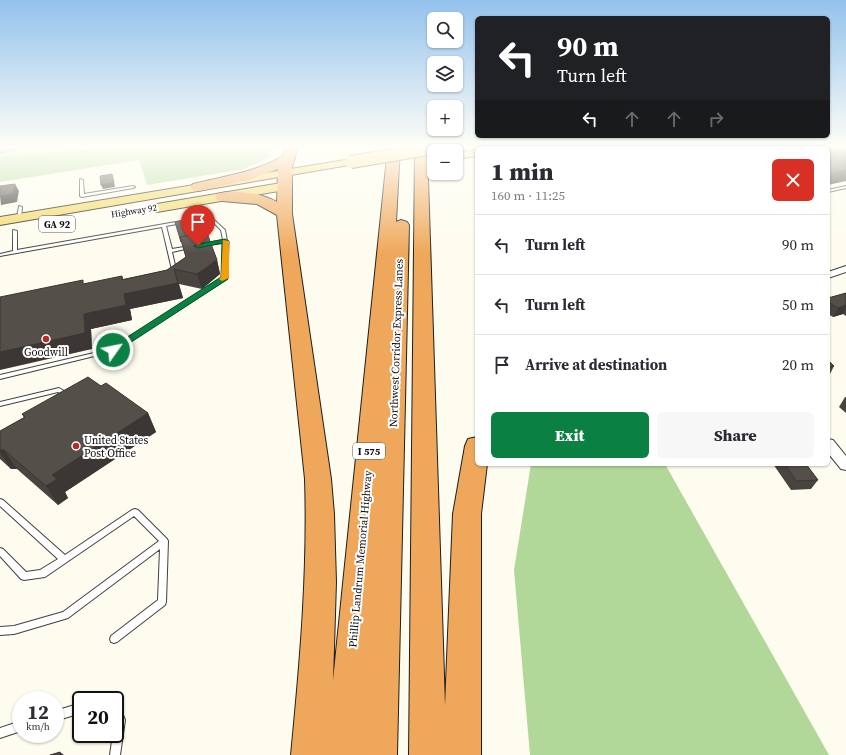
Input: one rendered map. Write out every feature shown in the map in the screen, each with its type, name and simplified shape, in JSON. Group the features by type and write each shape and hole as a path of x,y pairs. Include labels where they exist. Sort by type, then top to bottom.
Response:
{"highway":[{"path":"198,187 221,182"},
{"path":"290,182 284,214 318,479 320,514 321,590 310,755"},
{"name":"Phillip Landrum Memorial Highway","path":"344,755 403,182"},
{"name":"Northwest Corridor Express Lanes","path":"378,755 405,182"},
{"path":"407,182 428,755"},
{"path":"222,197 265,201 275,206 284,214"},
{"path":"462,755 467,514 475,458"}],"main road":[{"name":"Highway 92","path":"0,221 19,212 111,203 198,187 271,182"},
{"name":"Highway 92","path":"143,210 222,197 285,182"},
{"name":"Highway 92","path":"0,234 111,203"}],"street":[{"path":"830,274 846,269"},
{"path":"830,446 844,461"}],"lane":[{"path":"81,182 82,196 111,203 133,187"},
{"path":"830,191 846,187"},
{"path":"0,254 210,217 223,230 225,241 225,278 113,350 0,377"},
{"path":"164,225 175,275 172,278"},
{"path":"15,231 15,252"},
{"path":"170,251 225,241"},
{"path":"0,404 59,390 64,393 51,402"},
{"path":"0,502 64,559"},
{"path":"0,551 24,576 42,574 135,512 164,541 162,602 114,639"},
{"path":"0,631 14,630 65,615 164,541"},
{"path":"0,733 12,729"},
{"path":"115,755 117,743"}],"green space":[{"path":"146,182 164,182 147,185"},
{"path":"531,466 666,466 829,755 530,755 514,570"}],"building":[{"path":"101,182 114,183 101,185"},
{"path":"15,184 13,194 0,196 0,186"},
{"path":"197,218 202,231 206,231 206,233 180,237 181,242 175,222"},
{"path":"207,233 217,260 197,274 174,269 178,283 124,294 126,305 84,314 85,333 0,352 0,297 83,280 83,284 122,276 122,280 167,270 186,257 180,237"},
{"path":"846,293 846,305 838,308 830,303 830,297"},
{"name":"United States Post Office","path":"88,377 101,386 106,383 148,413 52,475 57,479 46,486 4,450 0,450 0,431 25,417 22,414"},
{"path":"786,466 808,466 818,480 796,481"},
{"path":"60,752 60,755 50,755"}],"slow traffic":[{"path":"222,279 225,278 225,241"}],"place":[{"name":"Goodwill","path":"46,339"},
{"name":"United States Post Office","path":"76,446"}],"route":[{"path":"113,350 225,278 225,241 198,246"}]}
